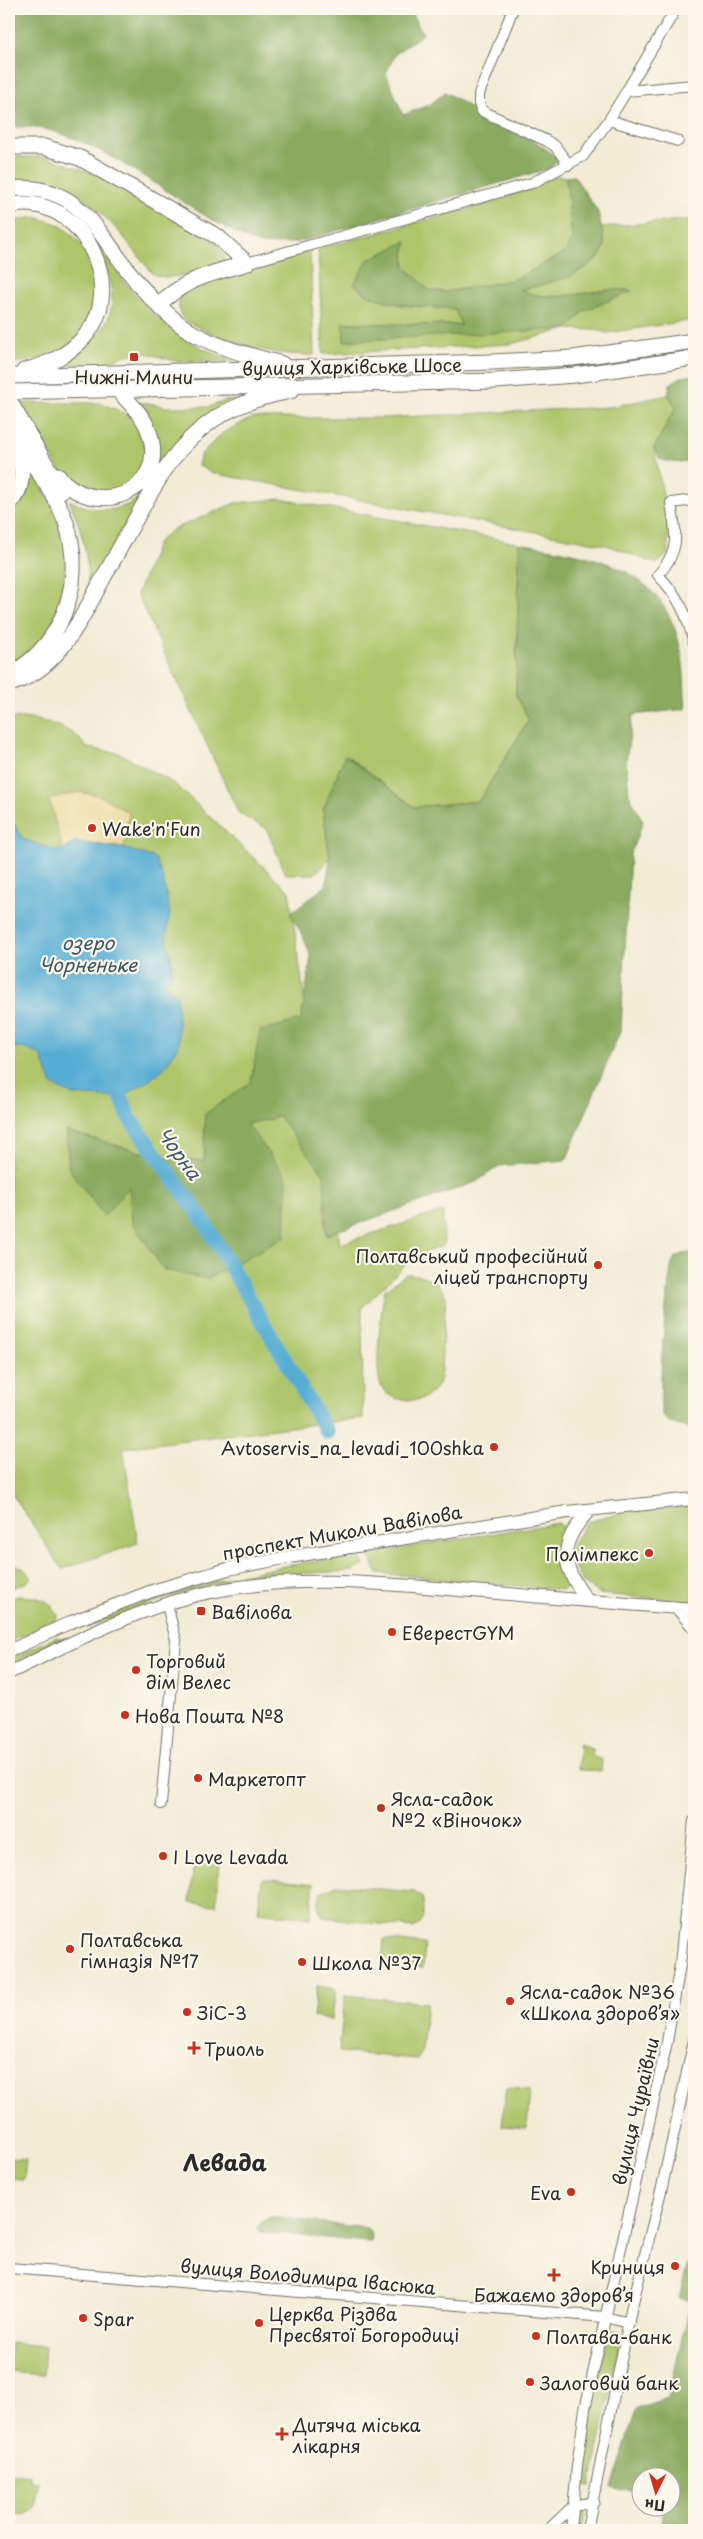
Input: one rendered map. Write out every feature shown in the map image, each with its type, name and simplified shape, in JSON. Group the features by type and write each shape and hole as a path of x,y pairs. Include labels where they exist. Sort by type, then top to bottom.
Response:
{"highway":[{"path":"9,147 44,147 80,158 218,237 248,263"},
{"path":"9,189 45,190 58,194 78,206 94,223 140,286 178,323 199,336 250,355 298,368"},
{"path":"9,206 26,204 48,208 73,223 86,238 96,259 101,292 96,318 80,342 52,361 9,376"},
{"path":"158,305 177,288 196,279 248,263"},
{"name":"вулиця Харківське Шосе","path":"9,376 573,358 694,341"},
{"name":"вулиця Харківське Шосе","path":"9,392 496,381 575,375 694,358"},
{"path":"9,684 35,672 59,649 81,620 168,466 182,447 208,424 236,408 278,394 310,388 364,385"},
{"path":"44,458 67,485 90,497 103,499 117,497 139,484 148,471 151,460 150,433 143,420 117,389"},
{"path":"9,400 44,458 76,524 83,556 78,603 59,649"},
{"path":"9,504 22,482 22,466 12,433"},
{"path":"9,675 36,657 57,630 69,599 74,567 70,538 60,510 12,433"}],"main road":[{"name":"проспект Миколи Вавілова","path":"9,1651 71,1622 174,1584 228,1569 299,1555 590,1510 694,1499"},
{"path":"588,1601 574,1583 566,1556 573,1528 590,1510"},
{"name":"проспект Миколи Вавілова","path":"9,1673 79,1640 167,1605 197,1595 248,1586 323,1581 359,1582 694,1609"},
{"path":"71,1622 79,1640"}],"street":[{"path":"513,9 479,94 479,103 482,111 555,146 569,165"},
{"path":"248,263 532,183 569,165 590,150 676,9"},
{"path":"626,91 694,85"},
{"path":"609,120 678,141"},
{"path":"694,500 671,503 676,538 674,551 658,575 672,589 679,600 689,622 694,643"},
{"path":"161,1804 176,1640 167,1605"},
{"path":"676,1608 694,1629"},
{"name":"вулиця Чураївни","path":"571,2530 585,2409 667,2042 680,1965 694,1821"},
{"path":"587,2530 629,2323 694,2040"},
{"name":"вулиця Володимира Івасюка","path":"9,2268 605,2317"},
{"path":"605,2317 629,2323"},
{"path":"548,2530 573,2506 594,2502"}],"green space":[{"path":"9,9 409,9 423,34 396,53 386,73 403,115 431,104 445,92 504,128 531,138 558,158 551,168 298,242 258,243 203,214 89,145 60,133 33,127 9,129"},
{"path":"16,157 47,157 98,175 224,248 224,261 178,276 168,277 152,273 123,237 93,206 75,195 56,187 34,183 9,183 9,159"},
{"path":"557,176 566,177 572,237 566,252 514,280 446,292 429,290 405,267 404,253 407,242 368,260 399,305 455,309 461,325 343,323 567,329 511,344 323,354 318,249 497,201"},
{"path":"574,176 598,212 605,246 599,257 570,277 521,290 535,295 548,296 605,290 632,291 584,311 567,329 344,341 343,323 461,325 455,309 416,306 387,301 363,292 354,284 368,260 407,241 404,253 405,267 429,290 446,292 514,280 566,252 572,237 566,177"},
{"path":"34,217 61,226 81,244 90,258 95,273 97,288 95,304 91,319 82,333 64,350 41,358 9,363 9,222"},
{"path":"694,219 694,320 607,333 596,330 567,329 584,311 631,291 618,290 548,296 520,290 555,281 592,263 600,255 604,246 601,227"},
{"path":"99,247 128,286 156,317 189,341 234,361 175,361 146,353 124,355 108,363 61,365 96,336 108,318 112,296 109,277"},
{"path":"310,251 314,355 279,353 247,346 200,328 184,320 180,313 179,304 183,293 203,282"},
{"path":"694,375 694,460 677,462 660,459 654,448 676,407 668,395 670,384 681,377"},
{"path":"668,395 676,407 654,448 669,526 667,555 657,564 607,545 211,473 198,465 201,454 224,432 252,418 379,418 610,407"},
{"path":"244,400 182,443 87,595 88,582 84,546 69,500 79,505 100,510 120,508 139,498 146,489 157,468 132,403 148,403 166,407 208,407 225,401"},
{"path":"19,403 99,403 130,416 142,430 147,455 143,469 136,480 122,490 88,493 62,474"},
{"path":"9,448 18,468 9,499"},
{"path":"31,467 56,511 67,541 63,603 40,646 9,668 9,513 19,503 25,493"},
{"path":"281,499 519,543 516,695 529,719 479,801 414,807 346,755 323,810 330,858 315,874 286,874 266,828 239,814 137,594 158,542 172,530 235,503"},
{"path":"519,543 573,553 598,560 621,569 641,582 658,599 672,622 681,651 684,673 686,709 633,715 626,760 629,794 643,822 630,854 621,1029 566,1160 499,1166 476,1182 326,1235 324,1174 279,1117 247,1124 287,1178 285,1237 207,1279 164,1270 132,1222 129,1187 104,1216 69,1169 66,1131 155,1156 204,1161 205,1114 251,1082 260,1031 301,1020 311,957 303,936 290,913 326,886 330,858 323,810 345,755 414,807 479,801 529,720 516,695"},
{"path":"22,718 59,726 74,734 87,748 119,753 175,784 289,891 340,1244 443,1211 444,1245 413,1257 362,1308 363,1418 123,1448 138,1543 62,1569 13,1495 9,1496 9,719"},
{"path":"686,1253 694,1253 694,1428 675,1425 667,1420 662,1413 661,1403 663,1337 668,1288 674,1259"},
{"path":"406,1274 419,1275 430,1279 446,1296 440,1382 427,1396 415,1400 398,1399 389,1395 383,1389 378,1371 384,1291"},
{"name":"Полімпекс","path":"694,1506 694,1602 600,1594 582,1582 571,1560 572,1544 587,1522 631,1511"},
{"path":"558,1523 567,1529 564,1539 570,1583 564,1590 377,1573 369,1553"},
{"path":"358,1554 364,1565 354,1571 270,1576 220,1583 137,1608 89,1627 85,1626 86,1623 98,1618 187,1587 279,1567"},
{"path":"9,1562 23,1568 32,1578 9,1589"},
{"path":"19,1596 32,1597 47,1602 58,1616 55,1621 9,1642 9,1599"},
{"path":"57,1637 62,1639 9,1665 9,1658"},
{"path":"580,1743 592,1749 592,1756 602,1760 601,1771 578,1770"},
{"path":"194,1860 220,1863 216,1905 190,1903"},
{"path":"262,1878 314,1884 310,1918 258,1912"},
{"path":"336,1885 414,1892 422,1897 423,1901 424,1911 420,1924 412,1928 323,1917 318,1906 321,1892"},
{"path":"384,1939 425,1944 423,1968 382,1964"},
{"path":"317,1986 336,1989 332,2019 313,2017"},
{"path":"345,1995 427,2003 422,2050 417,2059 339,2052"},
{"path":"506,2088 530,2090 527,2128 502,2126"},
{"path":"9,2158 26,2160 24,2180 9,2179"},
{"path":"271,2217 367,2228 372,2236 371,2242 261,2232 258,2228 261,2223"},
{"path":"690,2254 694,2255 694,2530 661,2530 663,2516 680,2516 680,2466 630,2466 630,2491 611,2487 637,2408 668,2398 691,2301 679,2298"},
{"path":"609,2330 621,2333 591,2487 580,2485 593,2403"},
{"path":"11,2343 45,2346 43,2375 9,2372"},
{"path":"9,2473 30,2475 30,2481 37,2481 35,2509 25,2515 9,2513"},
{"path":"577,2513 585,2514 582,2530 575,2530"}],"sand":[{"name":"Wake'n'Fun","path":"78,792 99,795 129,813 124,848 75,842 63,850 49,799"}],"water":[{"name":"озеро Чорненьке","path":"9,771 14,781 12,821 23,839 54,850 63,850 75,842 124,848 155,858 163,879 170,913 166,937 172,962 171,977 162,982 177,996 179,1045 164,1068 147,1082 119,1098 73,1095 52,1085 41,1055 26,1049 9,1046"}],"waterway":[{"name":"Чорна","path":"115,1079 128,1116 205,1223 327,1432"}],"place":[{"name":"Нижні Млини","path":"134,357"},
{"name":"Wake'n'Fun","path":"92,828"},
{"name":"Полтавський професійний ліцей транспорту","path":"598,1265"},
{"name":"Avtoservis_na_levadi_100shka","path":"494,1447"},
{"name":"Полімпекс","path":"649,1553"},
{"name":"Вавілова","path":"201,1611"},
{"name":"ЕверестGYM","path":"392,1632"},
{"name":"Торговий дім Велес","path":"136,1670"},
{"name":"Нова Пошта №8","path":"125,1715"},
{"name":"Маркетопт","path":"198,1778"},
{"name":"Ясла-садок №2 «Віночок»","path":"381,1808"},
{"name":"I Love Levada","path":"163,1856"},
{"name":"Полтавська гімназія №17","path":"70,1949"},
{"name":"Школа №37","path":"302,1962"},
{"name":"Ясла-садок №36 «Школа здоров’я»","path":"510,2001"},
{"name":"ЗіС-3","path":"187,2012"},
{"name":"Триоль","path":"194,2048"},
{"name":"Eva","path":"571,2192"},
{"name":"Криниця","path":"675,2266"},
{"name":"Бажаємо здоровʼя","path":"554,2275"},
{"name":"Spar","path":"83,2318"},
{"name":"Церква Різдва Пресвятої Богородиці","path":"259,2323"},
{"name":"Полтава-банк","path":"536,2336"},
{"name":"Залоговий банк","path":"530,2382"},
{"name":"Дитяча міська лікарня","path":"282,2434"}],"district":[{"name":"Левада","path":"225,2161"}]}
